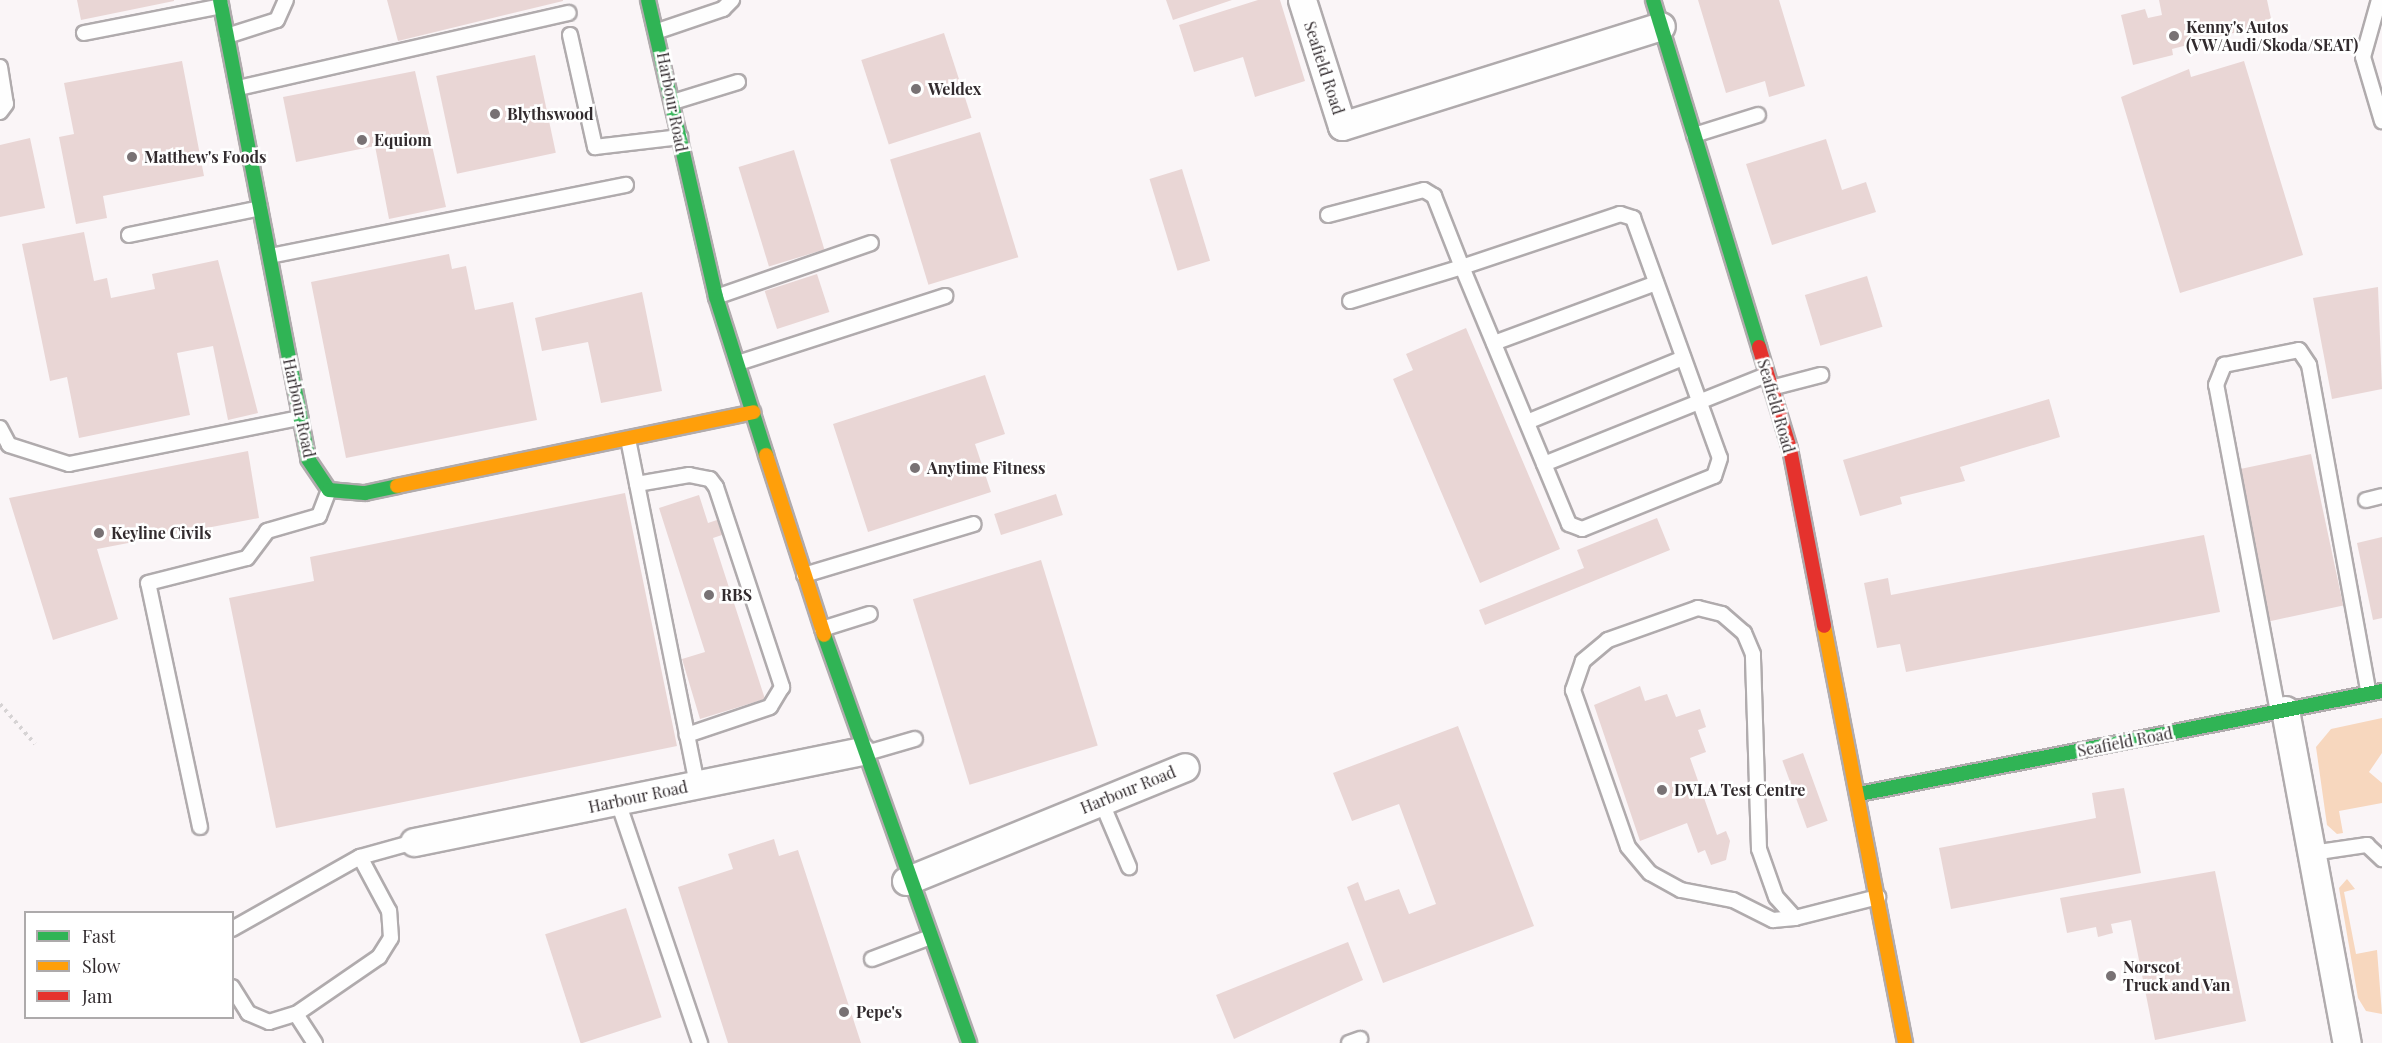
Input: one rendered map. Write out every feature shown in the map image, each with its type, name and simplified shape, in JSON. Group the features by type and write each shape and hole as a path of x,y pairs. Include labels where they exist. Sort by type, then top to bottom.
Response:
{"street":[{"name":"Harbour Road","path":"648,0 658,31 716,297 862,753 906,881 969,1043"},
{"name":"Seafield Road","path":"1302,0 1342,126 1661,26"},
{"name":"Seafield Road","path":"1653,0 1790,449 1879,897 1905,1043"},
{"name":"Harbour Road","path":"220,3 262,208 308,459 329,490"},
{"path":"329,490 365,493 753,412"},
{"name":"Seafield Road","path":"1859,794 2375,692"},
{"path":"2281,711 2312,853 2347,1043"},
{"name":"Harbour Road","path":"414,842 862,753"},
{"name":"Harbour Road","path":"906,881 1185,767"}],"lane":[{"path":"227,36 277,20 286,0"},
{"path":"658,31 723,9 732,0"},
{"path":"2379,0 2363,57 2382,121"},
{"path":"84,33 220,3"},
{"path":"238,88 569,13"},
{"path":"570,35 595,147 680,136"},
{"path":"0,67 6,105 0,112"},
{"path":"673,102 738,82"},
{"path":"1694,135 1758,116"},
{"path":"270,256 626,185"},
{"path":"1328,215 1424,190 1434,196 1462,267 1569,524 1582,529 1714,476 1720,458 1633,218 1620,214 1462,267 1350,301"},
{"path":"129,236 262,208"},
{"path":"716,297 871,243"},
{"path":"1494,344 1656,283"},
{"path":"738,363 945,296"},
{"path":"2281,711 2216,385 2224,365 2299,350 2309,365 2375,692"},
{"path":"1527,422 1683,357"},
{"path":"1544,464 1698,398 1769,382 1821,375"},
{"path":"0,428 9,445 69,464 300,418"},
{"path":"628,439 697,784"},
{"path":"637,484 690,475 710,479 716,487 782,687 770,707 687,735"},
{"path":"200,827 148,583 247,558 267,531 319,516 329,490"},
{"path":"2366,500 2382,496"},
{"path":"804,575 974,524"},
{"path":"1795,918 1771,887 1759,849 1753,654 1744,633 1722,614 1698,608 1608,640 1583,661 1574,690 1628,847 1650,873 1681,890 1733,900 1773,920 1795,918 1879,897"},
{"path":"822,629 870,614"},
{"path":"862,753 915,738"},
{"path":"618,801 700,1043"},
{"path":"1101,801 1129,867"},
{"path":"234,928 360,857 414,842"},
{"path":"2312,853 2367,845 2382,859"},
{"path":"234,990 248,1013 268,1022 296,1014 379,957 391,938 389,911 360,857"},
{"path":"872,958 928,938"},
{"path":"296,1014 315,1043"}],"path":[{"path":"0,704 35,744"}],"shaded area":[{"path":"2382,718 2382,753 2369,772 2382,783 2382,803 2339,811 2343,833 2337,834 2327,825 2316,747 2331,729"},
{"path":"2347,879 2355,889 2344,892 2356,954 2377,950 2382,1014 2366,1011 2358,998 2339,888"}],"building":[{"path":"77,0 174,0 174,1 81,20"},
{"path":"387,0 563,0 563,1 398,41"},
{"path":"1166,0 1232,0 1173,20"},
{"path":"1258,0 1280,0 1305,81 1255,97 1243,57 1194,72 1179,25"},
{"path":"1698,0 1779,0 1805,86 1769,97 1765,81 1726,93"},
{"name":"Kenny's Autos (VW/Audi/Skoda/SEAT)","path":"2159,0 2267,0 2272,23 2172,49 2173,55 2133,65 2121,15 2145,9 2148,18 2162,15"},
{"name":"Weldex","path":"944,33 972,118 889,145 861,60"},
{"name":"Blythswood","path":"535,55 556,153 457,174 436,76"},
{"name":"Matthew's Foods","path":"182,61 204,176 103,196 107,218 76,224 59,137 74,134 64,83"},
{"path":"2244,61 2303,255 2180,293 2121,97 2189,69 2191,77"},
{"name":"Equiom","path":"415,71 446,207 389,219 375,146 296,162 283,97"},
{"path":"980,132 1018,257 928,285 890,159"},
{"path":"30,138 45,208 0,217 0,145"},
{"path":"1826,139 1842,190 1866,182 1876,212 1772,245 1746,164"},
{"path":"794,150 824,249 769,266 739,167"},
{"path":"1182,169 1210,261 1178,271 1149,179"},
{"path":"84,232 94,281 107,278 111,298 155,289 152,274 218,260 258,413 228,420 213,346 177,353 190,415 79,438 67,377 50,381 22,244"},
{"path":"449,254 452,269 466,266 475,310 513,302 537,420 346,458 311,282"},
{"path":"817,274 829,312 777,329 765,291"},
{"path":"1867,276 1882,327 1820,346 1805,295"},
{"path":"2378,287 2382,389 2332,399 2313,298"},
{"path":"642,292 662,391 601,403 588,342 542,351 535,318"},
{"path":"1466,328 1560,549 1480,583 1393,379 1413,370 1406,354"},
{"name":"Anytime Fitness","path":"985,375 1005,434 975,444 991,492 868,532 833,424"},
{"path":"2049,399 2060,437 1960,467 1965,481 1900,497 1902,504 1860,516 1843,460"},
{"name":"Keyline Civils","path":"248,451 259,518 97,549 118,619 53,640 9,498"},
{"path":"2311,454 2343,606 2269,621 2237,470"},
{"path":"625,493 677,746 276,828 229,598 314,581 310,557"},
{"path":"1056,494 1063,515 1001,535 994,514"},
{"name":"RBS","path":"699,495 708,523 732,515 737,530 713,538 765,699 700,719 682,659 705,652 659,508"},
{"path":"1657,518 1670,550 1485,625 1479,610 1584,568 1577,550"},
{"path":"2204,535 2220,612 1906,672 1900,644 1877,648 1864,583 1888,578 1891,595"},
{"path":"2382,537 2382,618 2373,620 2357,543"},
{"path":"1041,560 1098,746 970,785 913,599"},
{"name":"DVLA Test Centre","path":"1640,686 1645,701 1667,694 1676,717 1700,709 1706,727 1698,730 1706,752 1690,758 1717,835 1726,831 1730,841 1726,860 1711,865 1705,850 1698,853 1687,823 1640,841 1594,705"},
{"path":"1458,726 1534,926 1383,983 1347,887 1358,882 1365,901 1399,889 1409,914 1436,904 1399,804 1352,821 1333,773"},
{"path":"1803,753 1828,821 1807,828 1782,761"},
{"path":"2124,788 2141,873 1951,909 1939,848 2096,818 2092,793"},
{"path":"774,839 779,856 798,850 861,1043 728,1043 678,887 733,869 728,854"},
{"path":"2215,871 2246,1021 2155,1040 2131,920 2111,924 2113,933 2098,937 2096,927 2067,933 2060,898"},
{"path":"626,908 662,1017 580,1043 545,934"},
{"path":"1348,942 1363,980 1234,1039 1216,995"}],"traffic: fast":[{"path":"220,0 308,459 329,490 365,493 397,486"},
{"path":"648,0 716,297 766,455"},
{"path":"1653,0 1759,347"},
{"path":"824,635 969,1043"},
{"path":"1859,794 2382,691"}],"traffic: slow":[{"path":"397,486 753,412"},
{"path":"766,455 824,635"},
{"path":"1824,626 1905,1043"}],"traffic: jam":[{"path":"1759,347 1790,449 1824,626"}],"place":[{"name":"Kenny's Autos (VW/Audi/Skoda/SEAT)","path":"2174,36"},
{"name":"Weldex","path":"916,89"},
{"name":"Blythswood","path":"495,114"},
{"name":"Equiom","path":"362,140"},
{"name":"Matthew's Foods","path":"132,157"},
{"name":"Anytime Fitness","path":"915,468"},
{"name":"Keyline Civils","path":"99,533"},
{"name":"RBS","path":"709,595"},
{"name":"DVLA Test Centre","path":"1662,790"},
{"name":"Norscot Truck and Van","path":"2111,976"},
{"name":"Pepe's","path":"844,1012"}]}
